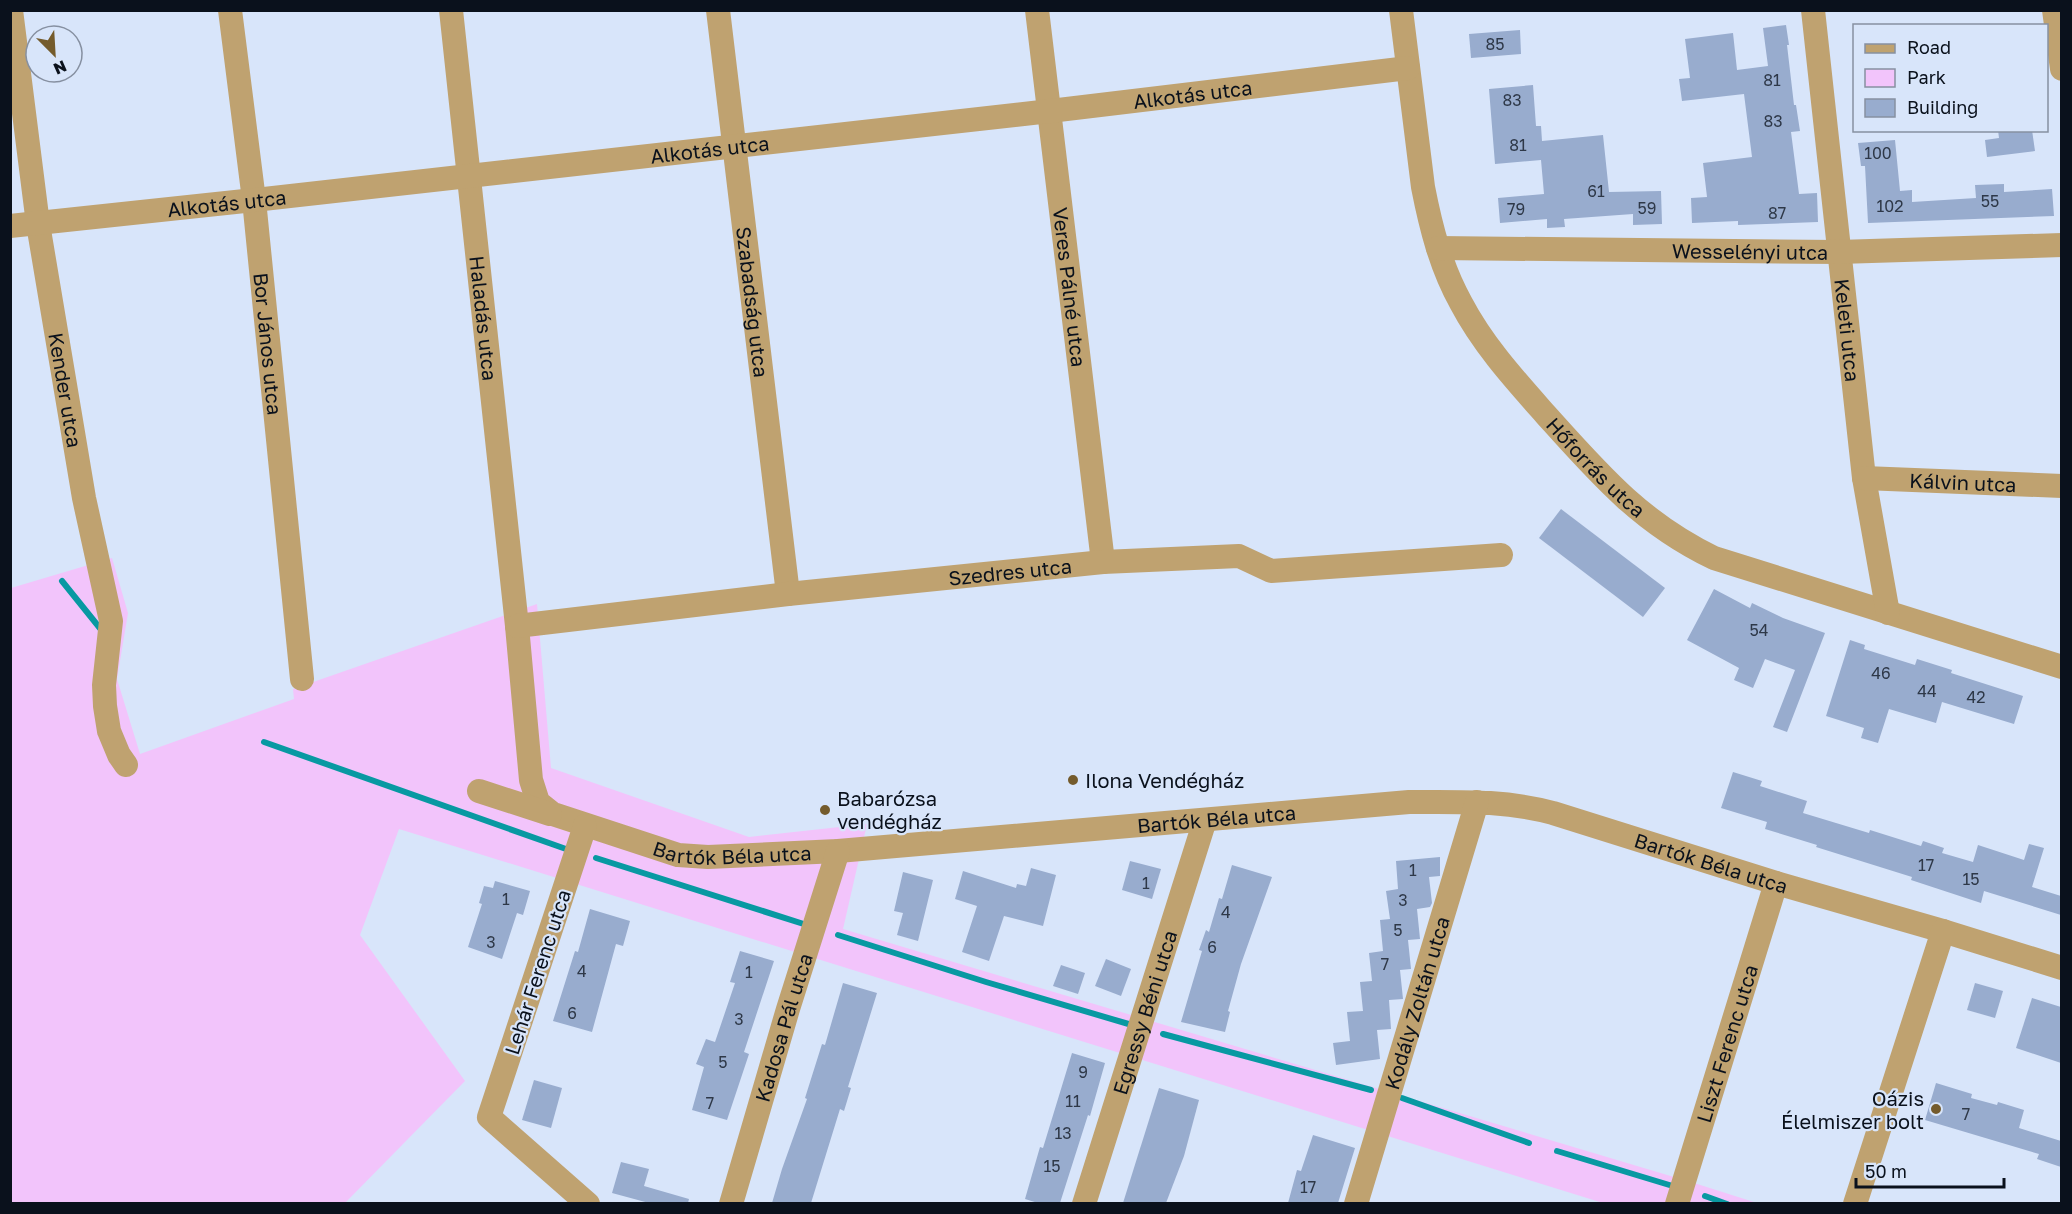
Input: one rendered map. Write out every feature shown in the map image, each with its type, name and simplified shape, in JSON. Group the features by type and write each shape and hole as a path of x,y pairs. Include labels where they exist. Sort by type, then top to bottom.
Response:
{"street":[{"name":"Kender utca","path":"10,10 38,224 84,498 111,621 104,685 109,730 119,755 126,765"},
{"name":"Bor János utca","path":"230,10 254,200 302,679"},
{"name":"Haladás utca","path":"451,10 517,626"},
{"name":"Szabadság utca","path":"718,10 788,594"},
{"name":"Veres Pálné utca","path":"1037,10 1103,562"},
{"name":"Hőforrás utca","path":"1401,10 1424,187 1438,248 1461,304 1485,343 1512,377 1584,457 1639,512 1666,532 1714,558 2061,667"},
{"name":"Keleti utca","path":"1813,10 1864,478 1888,613"},
{"path":"2054,10 2061,69"},
{"name":"Alkotás utca","path":"10,226 1050,111 1408,68"},
{"name":"Wesselényi utca","path":"1438,248 1839,252 2061,245"},
{"name":"Kálvin utca","path":"1864,478 2061,486"},
{"name":"Szedres utca","path":"517,626 788,594 1103,562 1239,556 1271,571 1502,555"},
{"path":"517,626 531,780 538,802 553,814"},
{"name":"Bartók Béla utca","path":"479,791 678,855 692,856 838,851 1409,802 1477,802 1518,805 1544,810 1776,883 2061,968"},
{"name":"Kodály Zoltán utca","path":"1356,1203 1477,802"},
{"name":"Egressy Béni utca","path":"1084,1203 1205,820"},
{"name":"Lehár Ferenc utca","path":"585,826 489,1117 588,1203"},
{"name":"Kadosa Pál utca","path":"731,1203 788,1009 838,851"},
{"name":"Liszt Ferenc utca","path":"1677,1203 1776,883"},
{"path":"1856,1203 1943,931"}],"green space":[{"path":"112,558 128,613 117,679 140,754 294,699 293,689 537,604 551,768 749,837 867,824 843,929 1757,1203 1603,1203 399,829 360,935 465,1081 345,1203 11,1204 11,588"}],"building":[{"path":"1786,25 1794,105 1796,105 1800,131 1791,132 1799,194 1817,193 1818,222 1738,225 1738,221 1692,223 1691,198 1707,197 1703,163 1752,157 1744,94 1682,101 1679,79 1690,78 1685,39 1733,33 1737,70 1768,66 1763,28"},
{"path":"1520,30 1521,54 1471,58 1469,34"},
{"path":"1533,85 1536,126 1541,126 1542,141 1603,135 1609,192 1661,191 1662,224 1633,225 1633,214 1564,219 1565,227 1547,228 1547,219 1500,223 1498,198 1544,194 1541,160 1495,164 1489,89"},
{"path":"1998,132 2032,132 2035,151 1987,157 1985,140 1999,138"},
{"path":"1895,140 1900,191 1912,190 1912,202 1976,198 1975,185 2004,184 2004,192 2052,189 2054,216 1868,223 1865,166 1861,166 1858,143"},
{"path":"1561,509 1665,588 1643,617 1539,538"},
{"path":"1714,589 1750,608 1752,603 1783,618 1825,633 1787,732 1773,727 1795,670 1765,659 1753,688 1734,680 1739,668 1687,640"},
{"path":"1850,640 1865,645 1864,649 1915,665 1917,659 1952,670 1951,673 2023,696 2014,724 1942,702 1936,723 1889,709 1878,743 1861,738 1864,728 1826,716"},
{"path":"1733,772 1762,781 1760,786 1807,801 1803,813 1921,846 1923,841 1944,848 1942,853 1973,862 1978,845 2024,860 2029,844 2044,848 2032,887 2061,896 2061,915 1984,891 1981,903 1911,880 1912,877 1765,829 1767,822 1721,808"},
{"path":"1440,857 1440,876 1429,877 1432,903 1430,907 1417,909 1420,939 1408,940 1411,969 1400,970 1403,999 1389,1000 1391,1029 1377,1030 1380,1059 1336,1065 1333,1043 1350,1041 1347,1012 1363,1011 1360,982 1372,981 1369,953 1383,951 1380,920 1390,919 1386,891 1398,889 1396,861"},
{"path":"1130,861 1161,869 1152,899 1122,890"},
{"path":"1232,865 1272,877 1241,964 1228,1011 1230,1012 1225,1032 1181,1022 1202,951 1199,950 1206,930 1209,932 1219,898 1222,899"},
{"path":"1031,868 1056,875 1043,926 1004,916 989,961 962,952 977,906 955,899 963,871 1016,888 1017,884 1026,886"},
{"path":"903,872 933,880 918,941 897,935 903,913 894,911"},
{"path":"495,881 530,891 523,915 517,913 502,959 468,947 482,904 479,903 484,886 493,888"},
{"path":"590,909 630,921 623,946 616,944 592,1032 553,1021 575,951 578,952"},
{"path":"740,951 774,961 744,1052 749,1054 727,1120 692,1110 704,1067 696,1064 706,1039 715,1042 735,983 730,982"},
{"path":"1106,959 1131,969 1121,996 1095,986"},
{"path":"1061,965 1085,973 1078,994 1053,986"},
{"path":"843,983 877,993 848,1087 851,1088 844,1111 840,1109 811,1203 772,1203 807,1099 805,1098 822,1044 825,1045"},
{"path":"1975,983 2003,991 1995,1018 1967,1010"},
{"path":"2032,998 2061,1007 2061,1063 2016,1048"},
{"path":"1072,1053 1105,1063 1090,1116 1088,1115 1060,1203 1038,1203 1025,1199"},
{"path":"534,1080 562,1088 551,1128 522,1120"},
{"path":"1936,1083 1972,1094 1971,1098 1997,1105 1998,1102 2024,1110 2019,1128 2061,1141 2061,1167 2037,1159 2039,1154 1925,1120"},
{"path":"1159,1088 1199,1100 1184,1156 1166,1203 1123,1203"},
{"path":"1313,1135 1355,1148 1338,1203 1288,1203 1297,1170 1301,1171"},
{"path":"621,1162 649,1169 644,1186 689,1199 688,1203 649,1203 612,1193"}],"waterway":[{"path":"62,581 103,632"},
{"path":"264,742 566,849"},
{"path":"596,858 810,926"},
{"path":"838,935 1132,1025"},
{"path":"1163,1034 1371,1090"},
{"path":"1402,1098 1529,1143"},
{"path":"1557,1151 1676,1187"},
{"path":"1705,1196 1727,1204"}],"place":[{"name":"Ilona Vendégház","path":"1073,780"},
{"name":"Babarózsa vendégház","path":"825,810"},
{"name":"Oázis Élelmiszer bolt","path":"1936,1109"}]}
